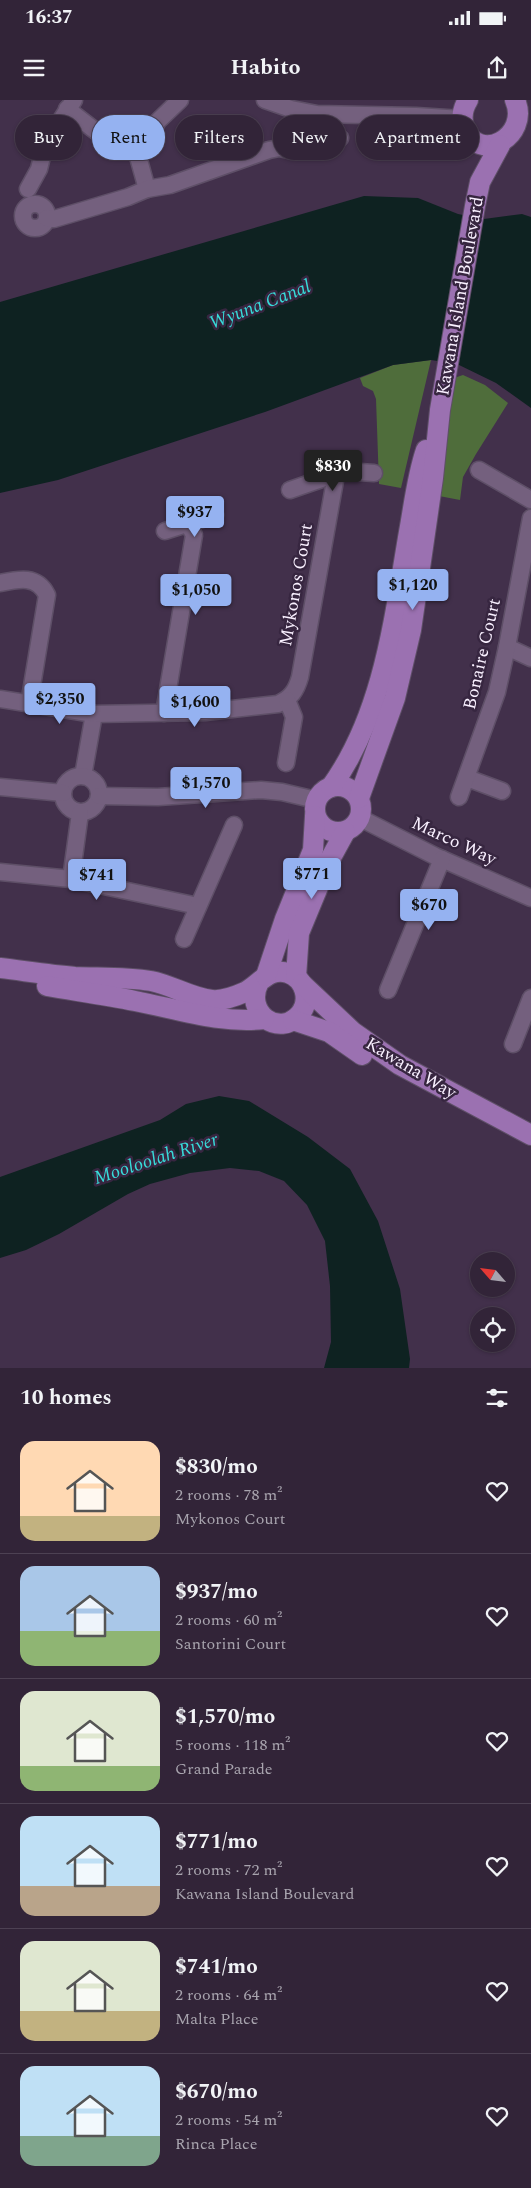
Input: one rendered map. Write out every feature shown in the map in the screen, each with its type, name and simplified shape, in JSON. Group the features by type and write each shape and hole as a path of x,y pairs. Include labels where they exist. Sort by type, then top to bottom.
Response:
{"main road":[{"path":"463,115 468,100"},
{"name":"Kawana Island Boulevard","path":"360,808 395,698 411,630 433,478 440,410 480,182 500,144 509,140 519,126 520,117 515,100"},
{"path":"479,143 490,146 500,144"},
{"name":"Kawana Island Boulevard","path":"475,160 480,182"},
{"name":"Kawana Island Boulevard","path":"331,787 356,749 378,689 392,626 420,475 425,453 440,410"},
{"path":"264,1018 255,1004 254,996 263,979 313,850 316,808 321,793 331,787 347,787 360,808 351,829 345,832 331,832 324,829 316,808"},
{"path":"0,979 134,1000 202,1015 246,1021 264,1018 277,1023 293,1020 304,1008 305,992 299,981 299,933 325,871 345,832"},
{"path":"0,968 73,976 134,979 153,982 212,1000 227,998 245,992 263,979 282,972 299,981"},
{"name":"Kawana Way","path":"299,981 353,1032 400,1065 531,1135"},
{"name":"Kawana Way","path":"293,1020 329,1032 406,1084 531,1148"}],"street":[{"path":"164,115 180,100"},
{"path":"266,100 291,109 317,114 366,115"},
{"path":"28,189 39,169 45,144 71,104 92,123"},
{"path":"47,218 54,219 128,197 147,189 170,185 273,149"},
{"path":"139,160 147,189"},
{"path":"479,470 531,500"},
{"path":"290,490 354,471 374,473"},
{"name":"Mykonos Court","path":"287,700 296,690 300,677 336,475"},
{"path":"165,531 215,515"},
{"name":"Bonaire Court","path":"459,797 497,692 531,518"},
{"path":"164,713 194,535 188,524"},
{"path":"0,583 31,580 43,587 47,595 29,704"},
{"path":"507,647 531,658"},
{"path":"0,699 94,714 205,712 278,704 287,700 294,717 286,763"},
{"path":"83,776 94,714"},
{"path":"83,776 89,778 96,786 97,802 90,810 80,812 67,806 62,793 64,787 72,778 83,776"},
{"path":"467,778 502,792"},
{"path":"0,786 62,793"},
{"path":"98,796 158,797 261,790 282,792 316,808"},
{"name":"Marco Way","path":"360,808 442,859 531,898"},
{"path":"71,879 80,812"},
{"path":"184,939 234,825"},
{"path":"388,990 442,859"},
{"path":"0,872 71,879 198,906"},
{"path":"513,1044 531,998"}],"green space":[{"path":"431,360 401,488 379,484 376,399 373,391 363,386 360,378 393,365"},
{"path":"463,375 485,385 508,403 463,477 460,500 439,496 454,378"}],"water":[{"name":"Wyuna Canal","path":"364,196 418,198 458,214 484,219 522,214 531,217 531,408 496,383 457,364 431,360 393,365 265,412 58,480 0,493 0,302"},
{"name":"Mooloolah River","path":"219,1096 249,1101 308,1137 350,1169 378,1221 400,1289 410,1359 409,1368 324,1368 331,1342 330,1286 325,1241 307,1205 284,1181 259,1171 230,1168 190,1173 150,1184 128,1194 59,1234 26,1250 0,1258 0,1177 160,1120 186,1104"}]}
